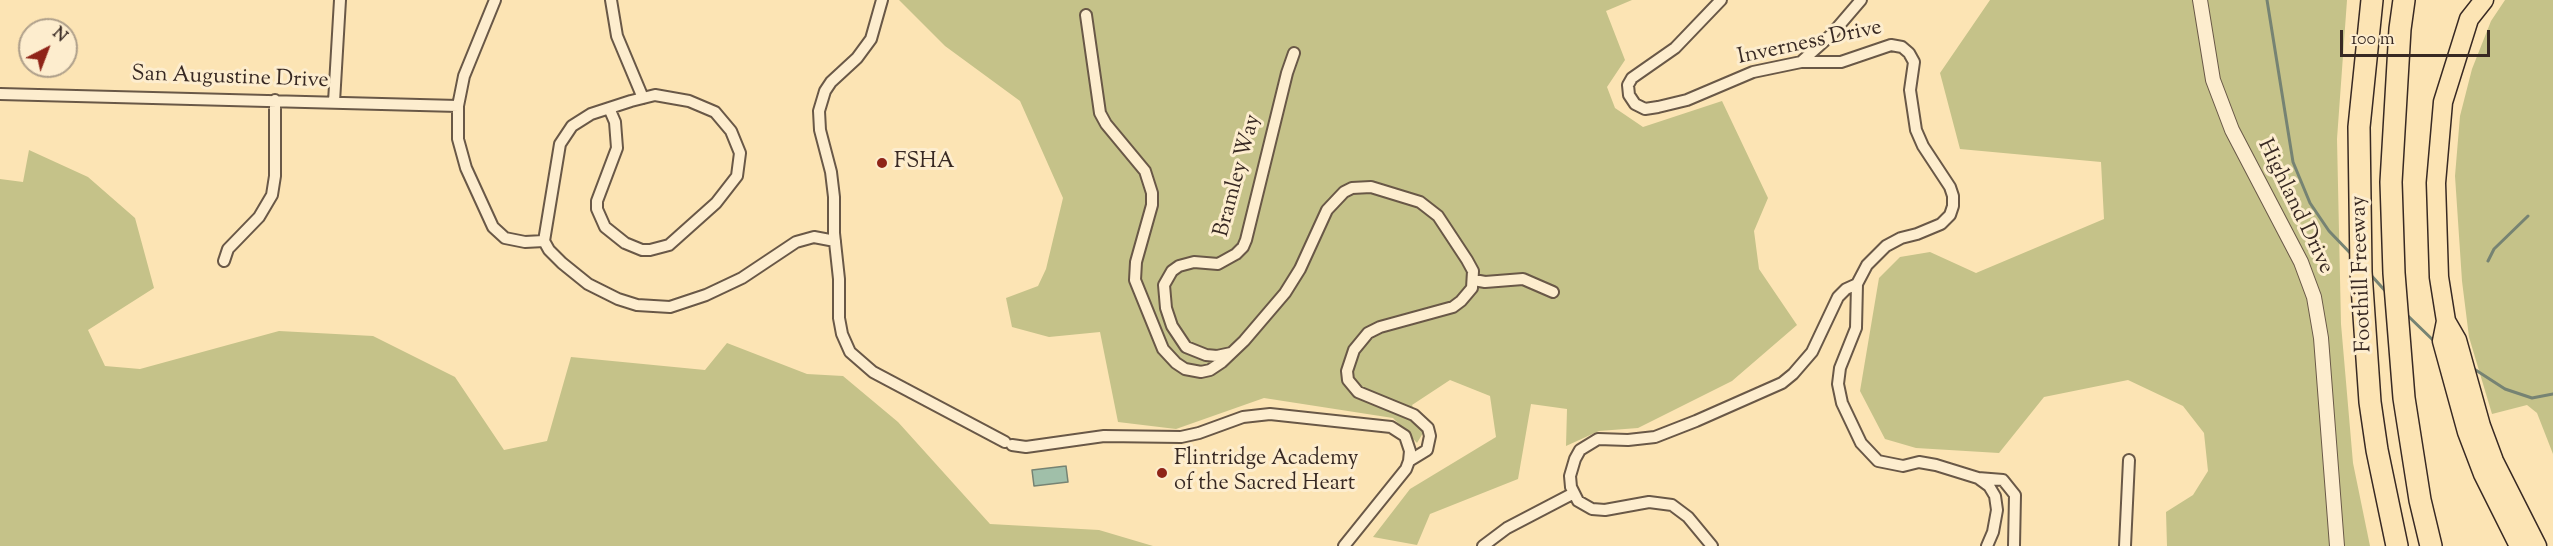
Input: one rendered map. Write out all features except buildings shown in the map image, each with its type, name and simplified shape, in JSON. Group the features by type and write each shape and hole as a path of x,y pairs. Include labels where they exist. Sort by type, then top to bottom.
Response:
{"highway":[{"path":"2359,127 2365,0"},
{"name":"Foothill Freeway","path":"2372,0 2359,127 2360,231 2366,361 2377,450 2397,546"},
{"name":"Foothill Freeway","path":"2404,0 2400,29 2391,182 2394,273 2404,398 2420,500 2431,546"},
{"path":"2400,29 2412,0"}],"main road":[{"path":"2484,0 2469,19 2443,102 2436,183 2439,277 2446,321 2442,341 2445,356 2474,429 2494,461 2537,546"},
{"path":"2474,429 2483,474 2482,492 2508,546"},
{"path":"2483,474 2519,546"}],"street":[{"path":"333,102 340,0"},
{"path":"495,0 469,60 458,106 460,152 493,227 505,238 513,241 544,241"},
{"path":"611,0 615,28 625,59 643,98"},
{"path":"882,0 871,39 857,58 831,82 825,91 819,111 820,130 831,172 839,279 839,318 845,344 850,352 873,372 1008,444 1026,447 1104,436 1181,437 1244,417 1270,414 1391,427 1405,436 1410,451 1406,469 1344,546"},
{"name":"Inverness Drive","path":"1721,0 1675,48 1632,78 1628,85 1629,95 1635,104 1646,109 1687,100 1753,72 1801,62 1840,62 1891,45 1902,46 1914,62 1910,90 1916,130 1953,196 1950,215 1930,230 1901,238 1886,246 1867,264 1857,284"},
{"path":"1801,62 1831,35 1861,0"},
{"name":"Highland Drive","path":"2200,0 2213,80 2232,130 2301,262 2314,297 2321,338 2337,546"},
{"path":"1086,15 1100,113 1106,124 1145,171 1150,182 1152,205 1138,252 1136,280 1153,328 1169,357 1176,363 1192,372 1210,370 1232,353 1285,293 1300,269 1327,210 1336,199 1352,188 1371,187 1410,198 1430,209 1467,260 1473,271 1473,280 1468,294 1452,307 1380,327 1368,333 1354,350 1350,361 1348,380 1358,392 1414,415 1428,428 1430,436 1427,450 1409,461"},
{"name":"Bramley Way","path":"1232,353 1217,356 1206,355 1186,347 1172,326 1166,308 1164,285 1172,271 1179,266 1194,262 1218,264 1243,247 1294,53"},
{"name":"San Augustine Drive","path":"0,94 458,106"},
{"path":"609,108 615,122 617,148 597,201 599,218 609,232 625,243 642,250 659,249 678,239 727,191 740,169 740,153 735,138 715,112 677,97 655,95 643,98 609,108 580,119 572,126 560,144 555,161 544,241 561,263 603,293 637,305 670,307 706,296 742,278 796,242 814,237 835,241"},
{"path":"224,261 228,249 259,217 272,195 275,176 276,100"},
{"path":"1473,280 1485,282 1523,279 1553,291"},
{"path":"1712,546 1688,517 1672,505 1649,502 1605,510 1592,509 1578,501 1570,476 1571,468 1580,450 1598,439 1628,440 1655,436 1696,421 1782,383 1812,352 1838,297 1846,289 1857,284 1856,328 1840,368 1838,384 1842,403 1861,443 1878,461 1890,465 1903,466 1919,462 1978,478 2003,480 2015,495 2014,546"},
{"path":"2126,546 2129,460"},
{"path":"1978,478 1989,486 1995,496 1993,532 1987,546"},
{"path":"1483,546 1507,528 1574,493"}],"shaded area":[{"path":"899,0 1632,0 1606,11 1625,60 1607,87 1615,108 1643,127 1722,101 1768,198 1754,231 1759,269 1797,325 1732,381 1638,428 1599,431 1566,446 1567,409 1531,404 1518,479 1430,514 1417,545 1373,537 1410,489 1496,437 1490,396 1450,380 1412,405 1423,433 1417,443 1393,418 1264,398 1176,429 1118,422 1100,332 1049,337 1012,327 1006,298 1038,286 1046,269 1063,198 1020,101 945,46"},
{"path":"1990,0 2347,0 2337,139 2341,324 2353,463 2370,546 2167,546 2166,512 2193,495 2208,471 2204,433 2183,406 2128,380 2044,397 1999,453 1916,448 1885,439 1860,391 1879,278 1900,257 1930,252 1976,273 2104,219 2101,162 1960,149 1940,73"},
{"path":"2505,0 2553,0 2553,454 2537,413 2527,405 2492,414 2469,337 2462,281 2455,176 2460,116 2472,69 2491,21"},
{"path":"29,150 88,177 135,218 154,288 88,330 105,366 140,369 279,331 373,336 455,377 504,450 547,441 571,357 705,370 727,343 807,374 843,376 898,422 990,524 1099,530 1153,546 0,546 0,179 23,182"},
{"path":"1066,466 1068,482 1034,486 1032,470"}],"waterway":[{"path":"2267,0 2293,162 2310,203 2329,231 2353,256"},
{"path":"2488,261 2494,249 2528,216"},
{"path":"2370,274 2388,294"},
{"path":"2406,314 2436,343"},
{"path":"2471,367 2505,389 2532,398 2553,394"}],"place":[{"name":"FSHA","path":"882,163"},
{"name":"Flintridge Academy of the Sacred Heart","path":"1162,473"}]}
